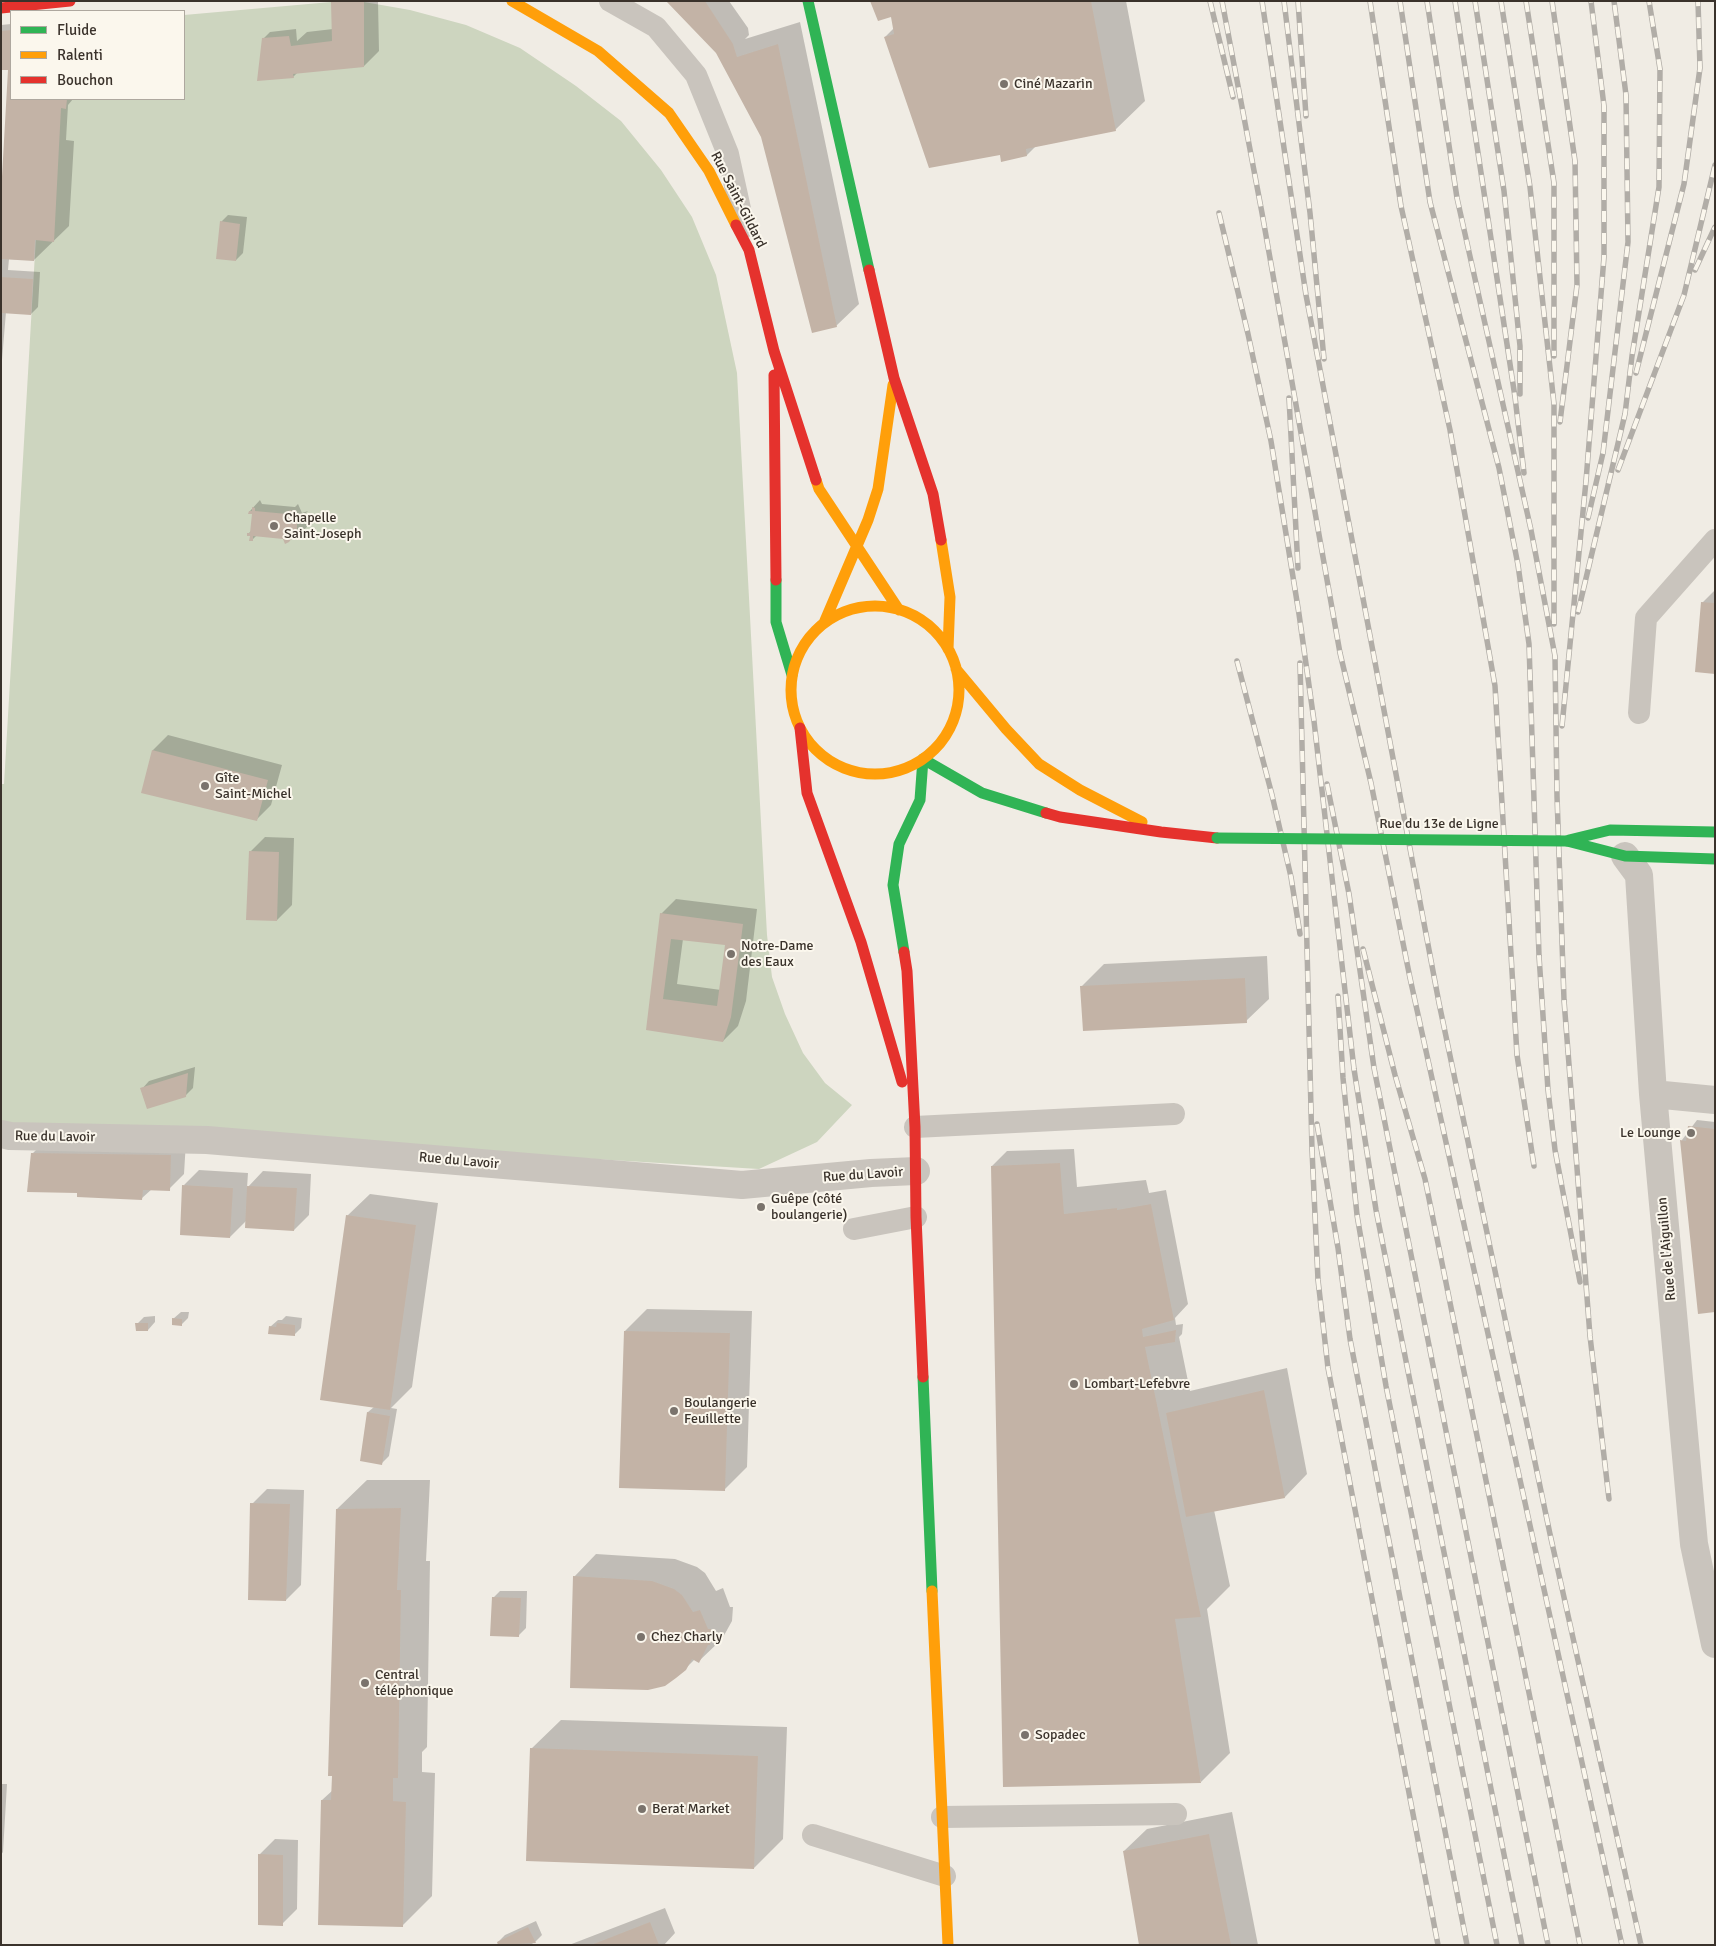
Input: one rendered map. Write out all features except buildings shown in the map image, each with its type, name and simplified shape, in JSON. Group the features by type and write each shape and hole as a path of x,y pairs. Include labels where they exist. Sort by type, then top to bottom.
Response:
{"main road":[{"path":"1,8 70,1"},
{"name":"Rue Saint-Gildard","path":"512,1 598,51 669,113 709,171 749,250 774,351 819,490 899,610"},
{"path":"808,1 894,378 933,494 950,597 948,649"},
{"name":"Rue Saint-Gildard","path":"774,351 774,564 776,622 792,675"},
{"path":"824,623 878,489 894,378"},
{"path":"800,728 813,747 832,763 854,772 878,774 894,771 923,759 942,741 954,719 959,694 956,668 948,649 935,632 919,618 899,610 873,606 847,611 824,623 809,637 799,655 792,675 792,701 800,728 807,793 861,942 915,1127"},
{"name":"Rue du 13e de Ligne","path":"956,668 1006,729 1039,764 1080,790 1160,832"},
{"path":"923,759 920,800 899,844 893,885 907,971 948,1945"},
{"name":"Rue du 13e de Ligne","path":"923,759 982,793 1060,817 1160,832 1217,838 1567,841 1625,856 1715,859"},
{"path":"1567,841 1610,830 1715,832"}],"street":[{"name":"Rue de l'Aiguillon","path":"1625,856 1639,875 1653,1094 1694,1544 1715,1644"},
{"path":"1653,1094 1715,1100"},
{"name":"Rue du Lavoir","path":"1,1134 10,1136 207,1140 742,1186 871,1173 916,1171"}],"lane":[{"path":"610,1 656,27 696,75 728,154 749,250"},
{"path":"1639,713 1646,618 1715,540"},
{"path":"915,1127 1174,1114"},
{"path":"854,1228 916,1217"},
{"path":"942,1817 1176,1814"},
{"path":"813,1835 945,1876"}],"green space":[{"path":"331,2 364,2 410,10 466,25 520,48 576,86 621,121 661,170 692,217 716,275 737,373 767,935 772,977 785,1014 803,1053 825,1083 852,1105 817,1142 759,1169 1,1123 1,784 4,784 44,100 185,100 185,15"}],"railway":[{"path":"1210,1 1233,97"},
{"path":"1222,1 1262,213 1340,653 1371,783 1410,978 1622,1945"},
{"path":"1262,1 1306,295 1439,1003 1550,1534 1641,1945"},
{"path":"1284,1 1310,213 1324,359"},
{"path":"1298,1 1306,116"},
{"path":"1370,1 1401,206 1450,430 1495,686 1517,1055 1534,1166"},
{"path":"1400,1 1430,202 1499,468 1518,565 1529,644 1539,956 1548,1090 1555,1150 1580,1282"},
{"path":"1427,1 1457,198 1531,530 1555,656 1557,796 1564,1000 1590,1336 1609,1499"},
{"path":"1455,1 1515,397 1524,473"},
{"path":"1475,1 1504,191 1520,346 1520,394"},
{"path":"1501,1 1530,187 1554,404 1554,624"},
{"path":"1526,1 1554,183 1554,356"},
{"path":"1552,1 1575,161 1577,285 1560,422"},
{"path":"1562,726 1586,481 1604,257 1604,106 1591,1"},
{"path":"1588,518 1603,453 1628,242 1626,95 1614,1"},
{"path":"1578,612 1625,414 1632,356 1659,187 1660,69 1649,1"},
{"path":"1636,373 1684,184 1700,68 1698,1"},
{"path":"1618,470 1684,295 1715,165"},
{"path":"1219,213 1271,441 1299,614 1314,721 1354,1069 1376,1210 1522,1945"},
{"path":"1695,270 1715,227"},
{"path":"1289,398 1298,568"},
{"path":"1237,661 1291,877 1300,934"},
{"path":"1300,663 1312,1150 1318,1280 1328,1368 1438,1945"},
{"path":"1327,784 1349,894 1374,1068 1548,1945"},
{"path":"1363,949 1395,1075 1425,1179 1580,1945"},
{"path":"1338,996 1343,1078 1357,1215 1386,1386 1497,1945"},
{"path":"1317,1124 1338,1248 1350,1339 1467,1945"}],"traffic: fast":[{"path":"808,1 869,270"},
{"path":"776,580 776,622 792,675"},
{"path":"904,952 893,885 899,844 920,800 923,759 982,793 1046,813"},
{"path":"1569,840 1610,830 1715,832"},
{"path":"1217,838 1567,841"},
{"path":"1567,841 1625,856 1715,859"},
{"path":"923,1377 932,1591"}],"traffic: slow":[{"path":"512,1 598,51 669,113 709,171 736,225"},
{"path":"824,623 868,520 878,489 893,385"},
{"path":"816,480 819,489 899,610"},
{"path":"941,540 950,597 948,649"},
{"path":"875,606 899,610 914,616 928,625 940,637 949,651 955,666 959,690 955,714 949,729 940,743 928,755 914,764 899,770 875,774 851,770 836,764 822,755 810,743 801,729 795,714 791,690 795,666 801,651 810,637 822,625 836,616 851,610 875,606"},
{"path":"956,669 1006,729 1039,764 1080,790 1142,822"},
{"path":"932,1591 948,1945"}],"traffic: jam":[{"path":"1,8 70,1"},
{"path":"736,225 749,250 774,351 816,480"},
{"path":"869,270 894,378 933,494 941,540"},
{"path":"774,375 776,580"},
{"path":"800,728 807,793 861,942 902,1082"},
{"path":"1046,813 1060,817 1161,832 1217,838"},
{"path":"904,952 907,971 915,1127 916,1217 923,1377"}],"place":[{"name":"Ciné Mazarin","path":"1004,84"},
{"name":"Chapelle Saint-Joseph","path":"274,526"},
{"name":"Gîte Saint-Michel","path":"205,786"},
{"name":"Notre-Dame des Eaux","path":"731,954"},
{"name":"Le Lounge","path":"1691,1133"},
{"name":"Guêpe (côté boulangerie)","path":"761,1207"},
{"name":"Lombart-Lefebvre","path":"1074,1384"},
{"name":"Boulangerie Feuillette","path":"674,1411"},
{"name":"Chez Charly","path":"641,1637"},
{"name":"Central téléphonique","path":"365,1683"},
{"name":"Sopadec","path":"1025,1735"},
{"name":"Berat Market","path":"642,1809"}]}
